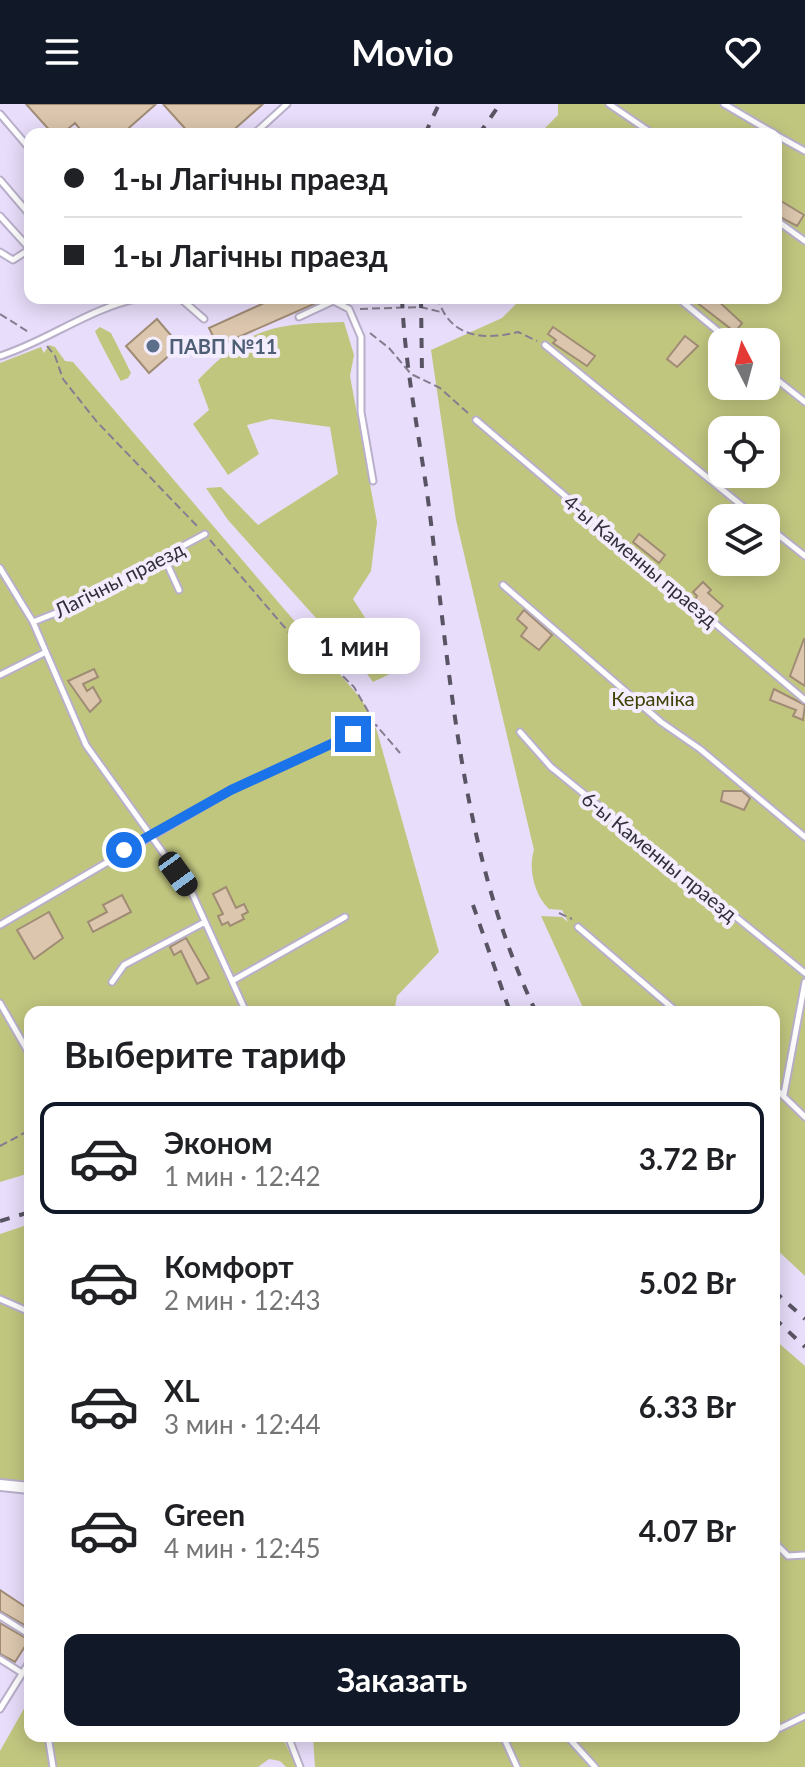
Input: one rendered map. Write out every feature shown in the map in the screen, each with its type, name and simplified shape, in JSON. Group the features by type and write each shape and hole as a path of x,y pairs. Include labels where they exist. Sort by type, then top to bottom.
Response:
{"street":[{"path":"0,1485 24,1487"}],"lane":[{"path":"261,128 287,104"},
{"path":"609,104 644,128"},
{"path":"724,104 765,128"},
{"path":"0,114 24,142"},
{"path":"782,138 805,151"},
{"path":"0,180 24,208"},
{"path":"0,216 24,242"},
{"path":"782,224 805,241"},
{"path":"0,252 13,260 24,253"},
{"path":"0,356 122,304"},
{"path":"187,304 204,319"},
{"path":"299,317 322,304"},
{"path":"338,304 349,309 361,337 361,412 373,481"},
{"path":"685,304 714,328"},
{"path":"545,345 740,504"},
{"path":"780,382 805,402"},
{"name":"4-ы Каменны праезд","path":"476,420 805,700"},
{"name":"Лагічны праезд","path":"33,622 66,609 205,534"},
{"path":"780,536 805,556"},
{"path":"164,557 179,590"},
{"path":"0,568 33,622 86,745 192,893 243,1006"},
{"path":"503,585 661,722 700,749 805,837"},
{"path":"0,675 44,653"},
{"name":"6-ы Каменны праезд","path":"520,732 551,767 805,973"},
{"path":"0,925 149,835 231,790 353,734"},
{"path":"232,981 345,917"},
{"path":"112,982 124,965 205,922"},
{"path":"578,927 670,1006"},
{"path":"784,1094 805,982"},
{"path":"0,1003 24,1045"},
{"path":"780,1091 805,1117"},
{"path":"0,1299 24,1309"},
{"path":"780,1548 788,1556 805,1555"},
{"path":"0,1616 24,1631"},
{"path":"0,1659 22,1673"},
{"path":"1,1705 24,1670"},
{"path":"780,1728 805,1716"},
{"path":"49,1742 53,1767"},
{"path":"290,1742 300,1767"},
{"path":"506,1742 517,1767"},
{"path":"572,1742 595,1767"}],"path":[{"path":"440,304 442,312"},
{"path":"349,309 420,307 442,312 471,335 489,340 518,332 545,345"},
{"path":"0,314 40,337"},
{"path":"354,320 389,348 411,374 440,388 476,420"},
{"path":"353,734 376,725 400,753"},
{"path":"559,913 571,917 578,927"},
{"path":"0,1146 24,1133"}],"green space":[{"name":"Кераміка","path":"558,104 805,104 805,1276 780,1253 780,1006 582,1006 541,916 562,917 568,922 562,910 549,909 544,903 534,881 534,850 456,520 431,350 502,318 516,304 782,304 782,128 545,128 558,115"},
{"path":"344,322 354,355 350,376 377,522 371,571 353,599 391,658 392,673 373,682 332,626 325,628 228,520 206,488 221,487 258,525 338,474 330,427 271,419 247,425 259,454 228,475 193,424 209,410 198,380 232,349 263,332 280,327"},
{"path":"100,327 111,333 131,373 128,378 121,381 116,373 95,331"},
{"path":"49,345 55,347 65,361 73,362 362,700 377,731 439,952 397,996 395,1006 24,1006 24,1175 0,1182 0,363 41,347 44,353"},
{"path":"24,1226 24,1481 0,1479 0,1234"},
{"path":"780,1344 805,1366 805,1767 315,1767 313,1742 780,1742"},
{"path":"24,1709 24,1742 284,1742 297,1767 286,1767 280,1761 269,1759 258,1767 0,1767 0,1751"}],"building":[{"path":"26,104 156,104 129,128 79,128 75,123 69,128 48,128"},
{"path":"163,104 263,104 236,128 185,128"},
{"path":"782,202 804,215 797,226 782,218"},
{"path":"262,304 314,304 218,346 209,328"},
{"path":"699,304 721,304 742,323 738,328 730,328"},
{"name":"ПАВП №11","path":"157,319 180,346 149,373 126,346"},
{"path":"553,327 595,356 587,366 553,343 556,340 548,334"},
{"path":"685,336 698,346 677,367 667,359"},
{"path":"639,534 665,555 659,563 633,542"},
{"path":"703,582 711,590 708,593 723,606 714,615 695,600 697,596 693,592"},
{"path":"524,610 552,635 539,650 521,636 527,628 517,619"},
{"path":"805,639 805,686 790,676"},
{"path":"94,669 98,677 83,684 87,691 93,687 101,701 90,712 68,681"},
{"path":"774,689 805,705 803,720 793,716 796,710 770,700"},
{"path":"723,791 742,791 750,798 744,810 721,801"},
{"path":"226,887 236,908 244,904 248,912 242,915 244,919 230,926 228,922 222,925 218,916 223,914 213,894"},
{"path":"122,895 131,912 93,932 88,922 107,912 103,905"},
{"path":"49,912 63,938 34,959 17,930"},
{"path":"186,938 209,978 197,984 181,951 174,955 170,947"},
{"path":"0,1590 24,1606 24,1625 0,1611"},
{"path":"0,1623 24,1637 24,1648 15,1662 0,1654"}],"railway":[{"path":"428,128 439,104"},
{"path":"483,128 500,104"},
{"path":"402,304 463,769 491,893 533,1006"},
{"path":"421,304 422,375"},
{"path":"473,905 508,1006"},
{"path":"0,1221 24,1214"},
{"path":"780,1296 805,1319"},
{"path":"780,1324 805,1347"}],"place":[{"name":"ПАВП №11","path":"153,346"}],"route":[{"path":"124,850 231,790 353,734"}]}
